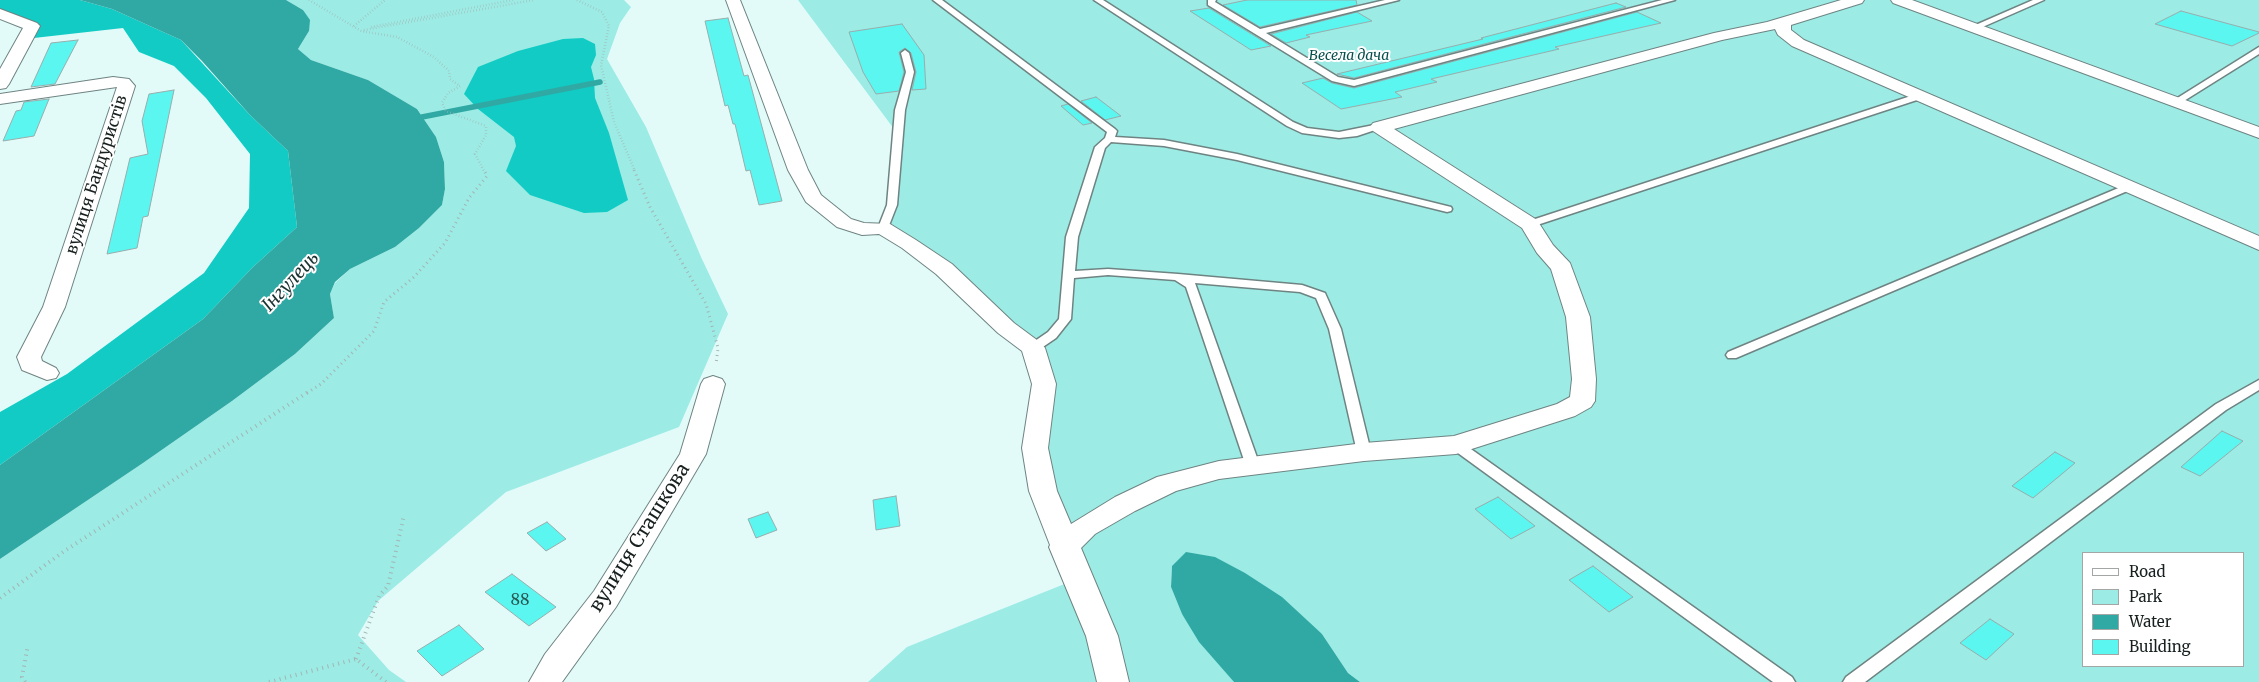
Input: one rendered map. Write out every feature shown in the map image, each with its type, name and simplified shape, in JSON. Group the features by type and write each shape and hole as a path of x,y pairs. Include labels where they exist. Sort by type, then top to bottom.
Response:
{"street":[{"path":"734,0 798,170 813,198 844,223 862,229 883,228 909,244 944,269 1006,328 1034,348 1044,384 1035,448 1043,491 1064,547 1102,636 1113,682"},
{"path":"1379,127 1720,36 1784,22 1857,0"},
{"path":"1898,0 2259,133"},
{"path":"0,14 32,26 0,84"},
{"path":"1784,22 1782,28 1784,32 1798,43 2259,244"},
{"name":"вулиця Бандуристів","path":"0,99 113,82 123,83 126,86 54,307 29,357 31,366 47,373"},
{"path":"1064,547 1085,527 1125,504 1167,484 1219,470 1364,452 1456,445 1566,410 1582,401 1584,379 1578,317 1562,268 1545,248 1530,224 1379,127"},
{"name":"вулиця Сташкова","path":"545,682 556,662 604,599 693,454 712,384"}],"lane":[{"path":"937,0 1112,131 1109,139 1100,147 1072,237 1065,318 1052,335 1034,348"},
{"path":"1098,0 1290,124 1305,131 1339,135 1357,133 1379,127"},
{"path":"1212,0 1211,3 1335,79 1354,83 1671,0"},
{"path":"1259,32 1395,0"},
{"path":"1975,28 2040,0"},
{"path":"2176,102 2259,50"},
{"path":"883,228 892,206 900,110 910,72 905,53"},
{"path":"1530,224 1920,96"},
{"path":"1109,139 1164,143 1237,157 1447,209"},
{"path":"1732,355 2128,187"},
{"path":"1068,275 1108,272 1178,277 1302,289 1321,296 1335,329 1364,452"},
{"path":"1178,277 1191,285 1196,294 1253,466"},
{"path":"1852,682 2213,413 2259,384"},
{"path":"1456,445 1786,682"}],"path":[{"path":"0,598 63,552 321,384 374,331 384,302 414,277 445,243 469,198 487,176 475,154 486,135 486,126 446,111 442,103 448,93 460,86 450,79 449,71 434,57 396,37 360,30 309,0"},
{"path":"354,26 386,0"},
{"path":"360,30 513,0"},
{"path":"360,30 534,0"},
{"path":"576,0 602,12 609,26 601,65 614,122 650,206 706,304 718,348 712,384"},
{"path":"356,659 380,596 388,586 404,515"},
{"path":"25,682 22,677 28,645"},
{"path":"269,682 356,659"},
{"path":"356,659 386,682"}],"green space":[{"path":"286,0 624,0 631,7 620,23 607,59 646,127 701,257 728,314 679,427 506,492 378,601 358,635 389,670 406,682 0,682 0,559 143,463 295,354 334,318 330,294 335,283 350,269 395,247 419,228 442,205 445,189 444,162 436,137 417,109 368,80 311,60 298,49 309,31 303,10"},
{"name":"Весела дача","path":"798,0 2259,0 2259,682 1360,682 1348,673 1322,634 1172,566 1171,587 1182,614 1234,682 868,682 907,647 1077,579 1043,491 1039,361 883,228 892,205 897,133"}],"shaded area":[{"path":"0,0 80,0 112,9 181,40 250,115 288,151 297,227 253,267 203,319 0,465 0,412 67,374 204,273 249,208 250,154 206,98 174,66 139,52 123,28 25,39 32,26 0,14"},
{"path":"583,38 595,44 596,55 591,67 595,98 609,133 628,200 607,212 584,213 530,195 506,171 516,146 514,137 478,109 464,94 478,67 518,51 563,39"}],"water":[{"name":"Інгулець","path":"80,0 286,0 303,10 310,20 309,31 298,49 311,60 368,80 417,109 436,137 444,162 445,189 442,205 419,228 395,247 350,269 335,282 330,294 334,318 295,354 143,463 0,559 0,465 203,319 253,267 297,227 288,151 250,115 202,61 181,40 112,9"},
{"path":"1186,552 1215,557 1245,573 1282,597 1322,634 1348,673 1360,682 1234,682 1199,642 1182,614 1171,587 1172,566"}],"building":[{"path":"1247,0 1356,0 1357,5 1260,27 1223,5"},
{"path":"1616,3 1626,7 1354,78 1337,74 1483,39 1481,38"},
{"path":"1209,8 1271,46 1251,50 1190,11"},
{"path":"2181,11 2259,33 2232,46 2155,24"},
{"path":"1357,12 1372,21 1306,35 1310,37 1286,43 1271,34"},
{"path":"1637,12 1661,23 1555,47 1559,49 1431,79 1437,82 1395,92 1402,97 1341,109 1302,83 1323,78 1332,83 1354,88"},
{"path":"728,18 744,76 748,75 782,201 759,205 750,170 746,171 735,124 733,124 728,105 725,106 705,21"},
{"path":"902,24 924,55 926,89 912,90 916,72 911,53 905,48 899,52 904,72 899,91 876,94 863,72 849,32"},
{"path":"78,40 55,84 31,87 51,43"},
{"path":"174,90 148,216 143,217 137,248 107,254 130,158 148,154 142,121 149,94"},
{"path":"1096,97 1121,116 1105,120 1081,101"},
{"path":"49,99 34,136 3,141 16,111 21,110 24,102"},
{"path":"1068,104 1092,123 1083,125 1061,106"},
{"path":"2222,431 2243,441 2200,476 2181,467"},
{"path":"2055,452 2075,463 2033,498 2012,486"},
{"path":"896,496 900,526 876,530 873,500"},
{"path":"1498,497 1535,526 1511,539 1475,509"},
{"path":"768,512 777,530 756,538 748,519"},
{"path":"547,522 566,539 546,551 527,533"},
{"path":"1593,566 1633,597 1609,612 1569,580"},
{"path":"512,574 556,607 529,626 485,592"},
{"path":"1990,619 2014,634 1986,660 1960,643"},
{"path":"459,625 484,649 442,676 417,651"}],"waterway":[{"path":"422,117 600,82"}]}
